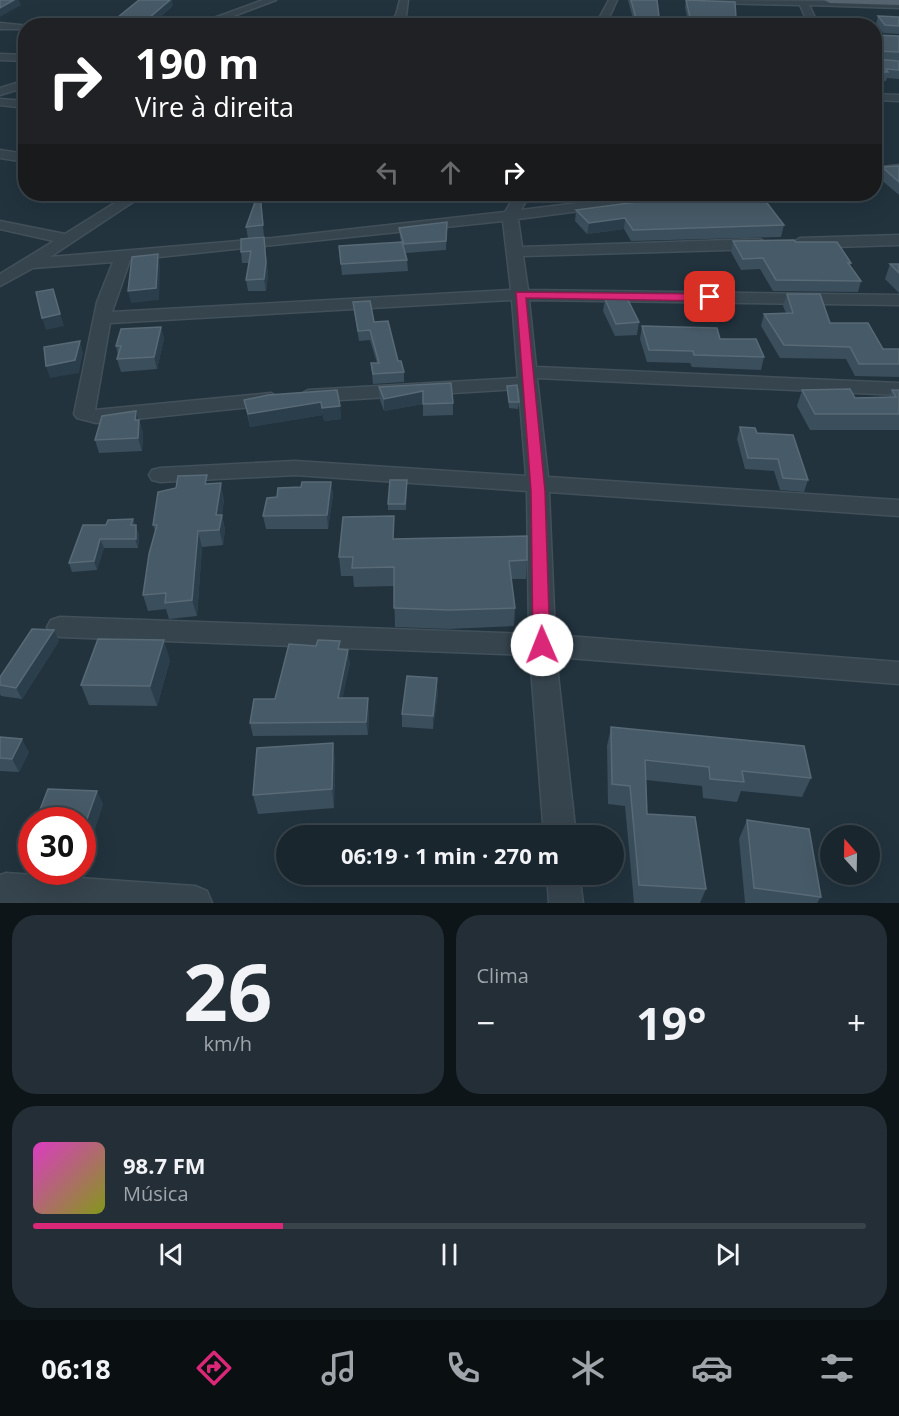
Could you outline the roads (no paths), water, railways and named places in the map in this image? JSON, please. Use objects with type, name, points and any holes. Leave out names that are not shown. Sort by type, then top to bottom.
[{"type":"main road","points":[[830,0],[899,3]]},
{"type":"street","points":[[219,18],[272,0]]},
{"type":"street","points":[[399,18],[404,0]]},
{"type":"street","points":[[604,18],[613,0]]},
{"type":"street","points":[[713,0],[899,3]]},
{"type":"street","points":[[803,2],[810,18]]},
{"type":"street","points":[[0,26],[18,26]]},
{"type":"street","points":[[0,57],[18,58]]},
{"type":"street","points":[[0,92],[18,86]]},
{"type":"street","points":[[882,97],[899,98]]},
{"type":"street","points":[[0,102],[18,104]]},
{"type":"street","points":[[0,154],[18,157]]},
{"type":"street","points":[[882,169],[899,169]]},
{"type":"street","points":[[0,281],[127,201]]},
{"type":"street","points":[[519,201],[510,216],[520,294],[537,483],[542,645],[559,825]]},
{"type":"street","points":[[28,263],[123,257],[510,216],[626,201]]},
{"type":"street","points":[[0,225],[69,239]]},
{"type":"street","points":[[515,252],[899,240]]},
{"type":"street","points":[[123,257],[105,302],[83,409],[84,414],[89,416],[528,377],[899,390]]},
{"type":"street","points":[[103,318],[520,294],[899,300]]},
{"type":"street","points":[[160,475],[295,468],[899,508]]},
{"type":"street","points":[[60,627],[542,645],[899,673]]},
{"type":"street","points":[[564,885],[566,903]]},
{"type":"street","points":[[0,891],[6,889],[195,903]]}]
